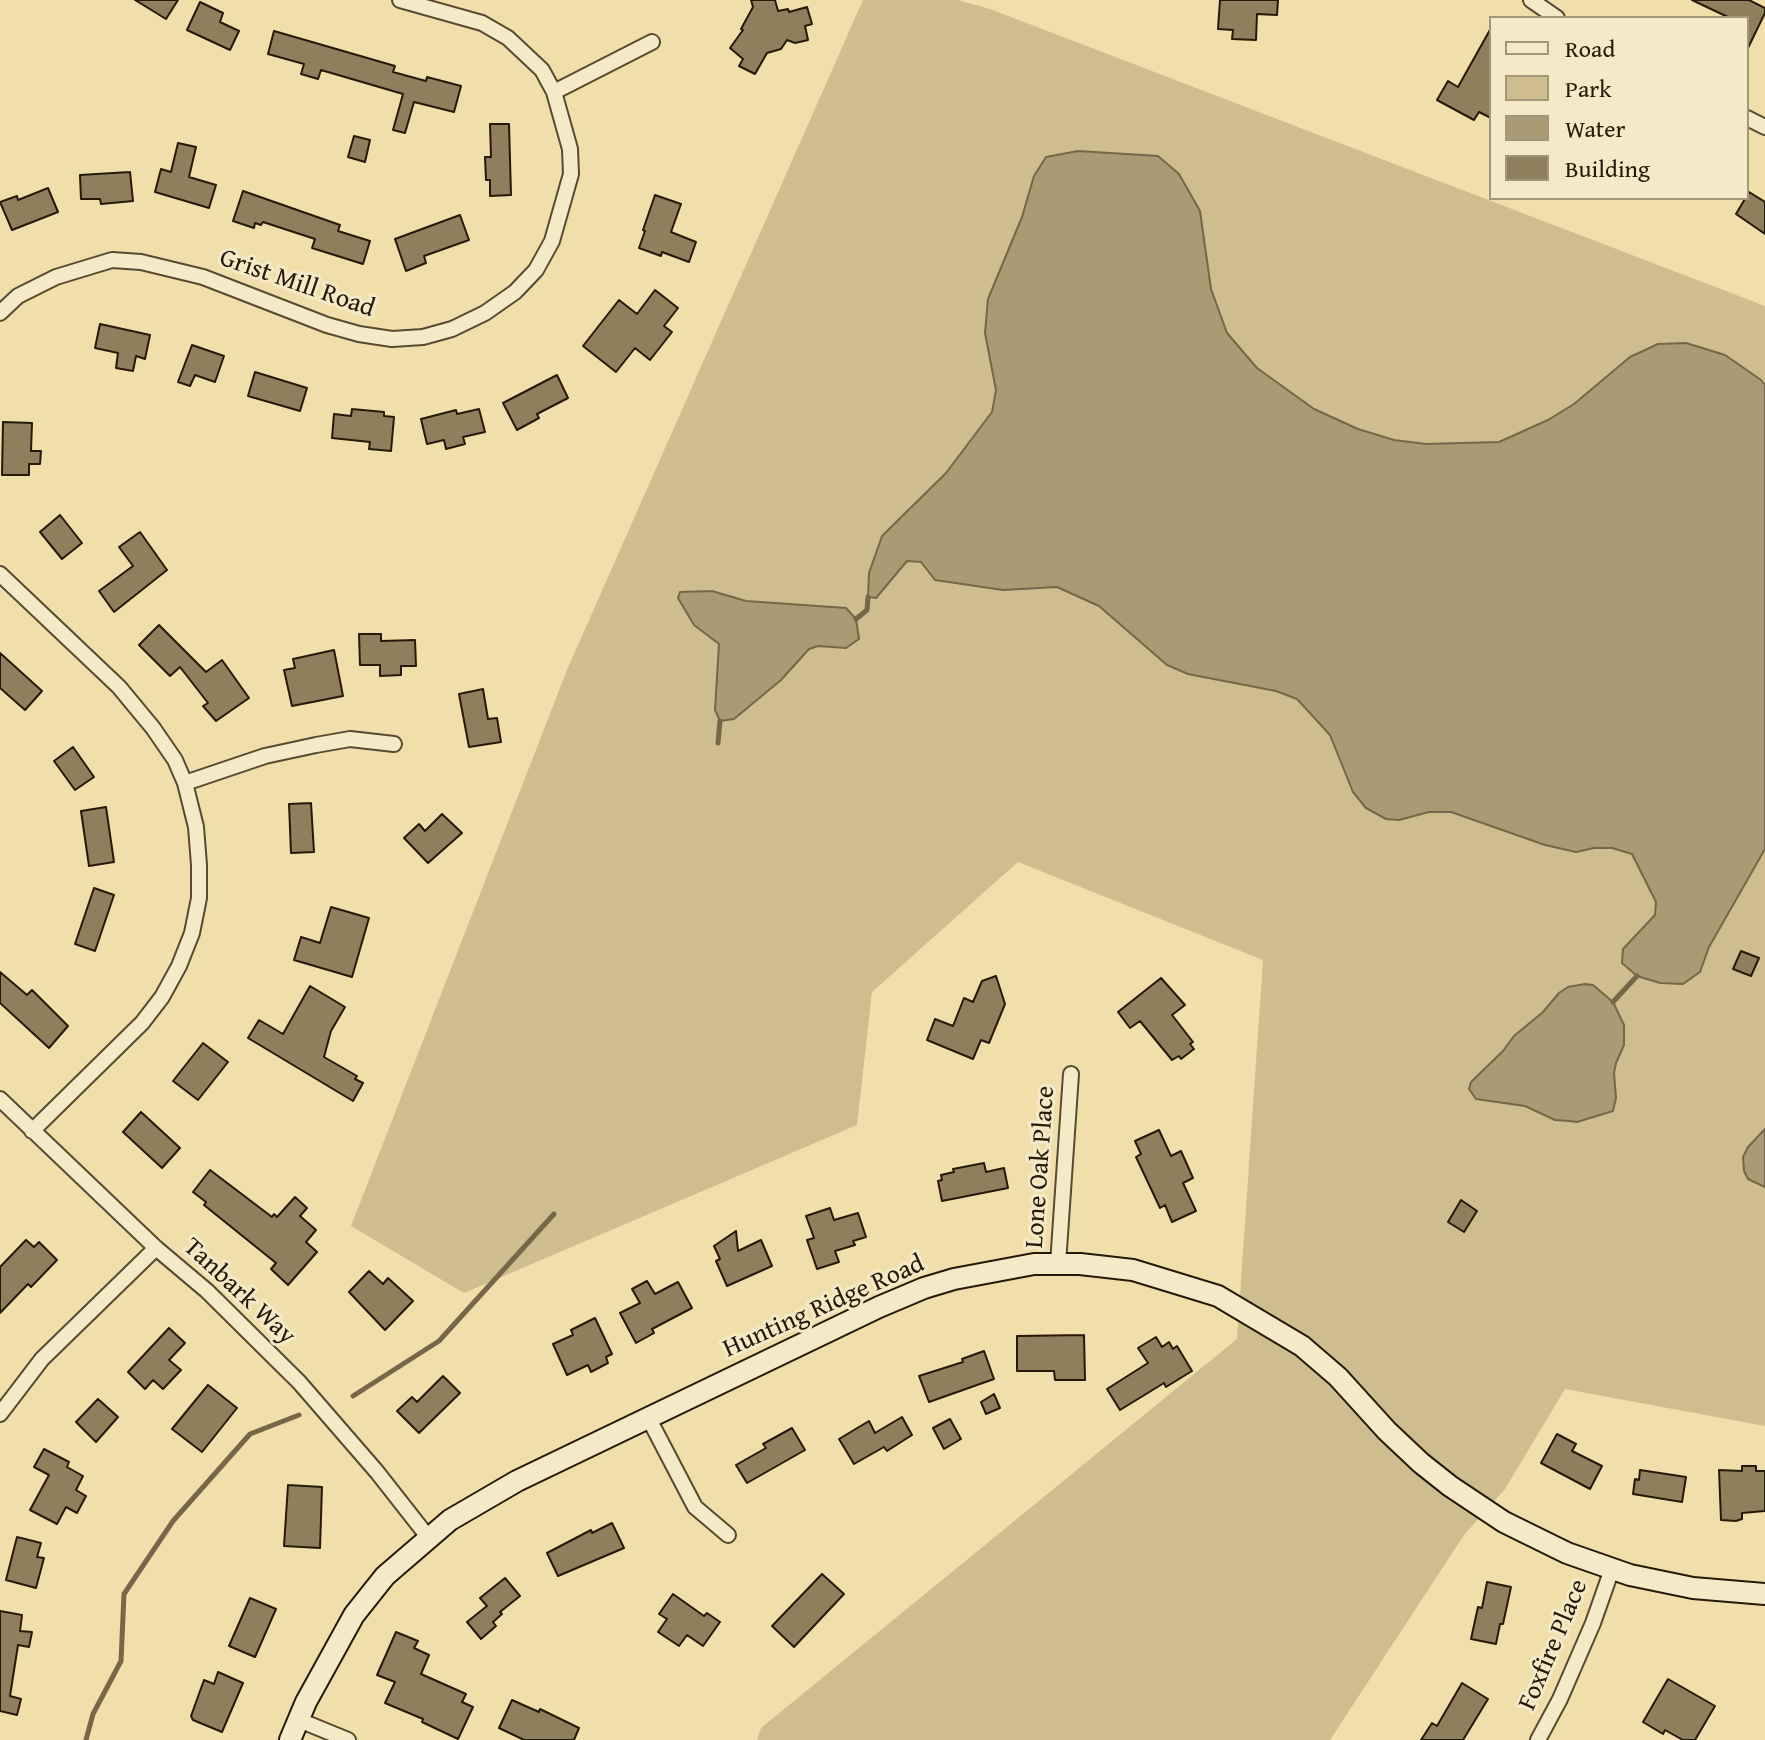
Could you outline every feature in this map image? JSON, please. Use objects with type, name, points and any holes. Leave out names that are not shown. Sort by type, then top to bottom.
[{"type":"street","name":"Grist Mill Road","points":[[0,313],[18,296],[56,277],[112,260],[141,262],[203,277],[327,325],[392,339],[423,337],[452,329],[485,313],[515,292],[536,270],[552,241],[571,174],[570,149],[554,92],[542,70],[508,38],[482,23],[400,0]]},
{"type":"street","points":[[1531,0],[1554,16]]},
{"type":"street","points":[[554,92],[652,42]]},
{"type":"street","points":[[0,574],[135,704],[175,760],[185,783],[196,827],[199,898],[192,933],[179,966],[162,997],[142,1023],[32,1131]]},
{"type":"street","points":[[185,783],[265,756],[338,741],[350,739],[394,744]]},
{"type":"street","name":"Lone Oak Place","points":[[1058,1264],[1071,1074]]},
{"type":"street","name":"Tanbark Way","points":[[0,1099],[156,1248],[207,1291],[299,1382],[428,1537]]},
{"type":"street","points":[[0,1414],[42,1359],[156,1248]]},
{"type":"street","name":"Hunting Ridge Road","points":[[290,1740],[306,1702],[354,1615],[385,1576],[450,1520],[506,1487],[648,1417],[924,1288],[987,1271],[1058,1264],[1133,1270],[1189,1285],[1243,1309],[1302,1346],[1338,1377],[1421,1463],[1476,1505],[1542,1542],[1612,1569],[1693,1588],[1765,1594]]},
{"type":"street","points":[[648,1417],[695,1507],[728,1535]]},
{"type":"street","name":"Foxfire Place","points":[[1538,1740],[1560,1699],[1593,1623],[1612,1569]]},
{"type":"street","points":[[299,1720],[348,1740]]},
{"type":"green space","points":[[863,0],[958,0],[990,9],[1765,306],[1765,1426],[1565,1389],[1505,1489],[1464,1535],[1330,1740],[757,1740],[761,1728],[1237,1339],[1263,960],[1018,862],[872,992],[857,1125],[464,1293],[351,1226],[567,670]]},
{"type":"water","points":[[1078,151],[1158,156],[1179,174],[1200,211],[1211,289],[1227,333],[1257,368],[1314,409],[1358,429],[1394,440],[1426,444],[1499,442],[1548,420],[1574,404],[1630,357],[1658,344],[1686,343],[1725,355],[1765,385],[1765,849],[1709,947],[1700,972],[1683,984],[1660,983],[1637,976],[1622,963],[1623,949],[1655,915],[1656,902],[1632,854],[1612,848],[1576,852],[1545,845],[1451,812],[1386,819],[1366,808],[1353,792],[1330,735],[1297,699],[1276,691],[1188,674],[1167,665],[1099,606],[1057,587],[1003,590],[935,580],[921,562],[907,561],[876,598],[868,597],[869,573],[882,536],[946,473],[992,412],[996,390],[985,333],[988,299],[1022,217],[1034,176],[1046,157]]},
{"type":"water","points":[[712,591],[746,601],[846,608],[856,619],[859,639],[846,648],[818,646],[809,649],[781,680],[734,719],[720,721],[715,710],[719,644],[694,625],[678,598],[680,592]]},
{"type":"water","points":[[1593,985],[1613,1002],[1624,1025],[1624,1045],[1614,1073],[1616,1098],[1613,1111],[1577,1122],[1555,1120],[1525,1106],[1476,1099],[1469,1089],[1471,1082],[1514,1036],[1543,1012],[1559,993],[1568,987]]},
{"type":"water","points":[[1765,1129],[1765,1187],[1748,1179],[1743,1157]]},
{"type":"building","points":[[135,0],[178,0],[166,19]]},
{"type":"building","points":[[751,0],[775,0],[778,11],[788,9],[789,12],[807,7],[812,24],[805,26],[808,40],[795,43],[787,40],[781,49],[767,53],[755,74],[739,66],[743,59],[730,48],[743,30],[753,7]]},
{"type":"building","points":[[1220,0],[1278,0],[1277,15],[1257,14],[1256,40],[1232,39],[1233,30],[1218,29]]},
{"type":"building","points":[[1692,0],[1749,0],[1765,8],[1749,46],[1749,16],[1726,16]]},
{"type":"building","points":[[200,2],[223,13],[220,22],[239,31],[230,50],[187,30]]},
{"type":"building","points":[[274,31],[395,66],[393,72],[461,86],[454,112],[414,102],[405,133],[393,130],[403,94],[321,70],[318,79],[301,74],[304,64],[268,54]]},
{"type":"building","points":[[1489,32],[1489,117],[1479,112],[1474,120],[1437,100],[1448,81],[1458,87]]},
{"type":"building","points":[[490,124],[509,124],[511,195],[490,196],[485,157],[491,157]]},
{"type":"building","points":[[354,136],[370,140],[365,162],[348,157]]},
{"type":"building","points":[[178,143],[196,147],[189,177],[216,185],[209,208],[155,192],[161,169],[171,172]]},
{"type":"building","points":[[130,172],[133,201],[101,204],[100,199],[81,199],[80,175]]},
{"type":"building","points":[[48,188],[58,212],[12,230],[0,202],[17,196],[18,200]]},
{"type":"building","points":[[243,191],[340,225],[338,231],[370,241],[363,264],[312,248],[315,239],[263,222],[261,225],[255,223],[254,228],[233,221]]},
{"type":"building","points":[[1749,192],[1765,202],[1765,234],[1736,214],[1744,200],[1749,200]]},
{"type":"building","points":[[655,195],[681,204],[671,232],[696,242],[689,262],[639,248]]},
{"type":"building","points":[[460,215],[469,240],[424,256],[426,263],[406,271],[395,239]]},
{"type":"building","points":[[655,290],[678,308],[664,326],[672,332],[650,360],[635,348],[616,372],[583,346],[619,300],[637,314]]},
{"type":"building","points":[[100,324],[150,335],[145,359],[136,356],[133,371],[116,368],[118,353],[95,348]]},
{"type":"building","points":[[192,345],[224,356],[215,382],[195,375],[190,386],[178,382]]},
{"type":"building","points":[[255,372],[307,388],[300,411],[248,396]]},
{"type":"building","points":[[557,375],[568,398],[537,414],[539,418],[517,430],[503,403]]},
{"type":"building","points":[[352,409],[384,412],[384,416],[394,417],[391,451],[369,449],[370,442],[332,438],[334,414],[351,416]]},
{"type":"building","points":[[479,409],[485,432],[463,437],[465,444],[446,449],[444,440],[427,444],[421,419],[456,410],[457,414]]},
{"type":"building","points":[[3,422],[32,423],[31,451],[41,451],[40,464],[29,464],[29,475],[2,475]]},
{"type":"building","points":[[60,515],[82,543],[62,559],[40,532]]},
{"type":"building","points":[[140,532],[167,570],[114,612],[99,591],[133,566],[119,547]]},
{"type":"building","points":[[159,625],[206,672],[222,660],[249,698],[216,721],[203,706],[208,703],[180,667],[170,676],[139,645]]},
{"type":"building","points":[[359,634],[381,634],[381,641],[415,640],[416,666],[401,666],[401,675],[380,676],[380,665],[360,665]]},
{"type":"building","points":[[334,650],[343,696],[292,706],[284,670],[295,668],[293,659]]},
{"type":"building","points":[[0,653],[42,691],[25,710],[0,688]]},
{"type":"building","points":[[483,689],[488,719],[497,718],[501,742],[469,747],[459,694]]},
{"type":"building","points":[[73,747],[94,777],[75,790],[54,761]]},
{"type":"building","points":[[311,803],[314,852],[291,853],[289,804]]},
{"type":"building","points":[[106,807],[114,862],[89,866],[81,811]]},
{"type":"building","points":[[442,814],[462,833],[428,863],[404,838],[419,824],[425,831]]},
{"type":"building","points":[[94,888],[114,895],[95,951],[75,944]]},
{"type":"building","points":[[331,907],[369,918],[352,977],[294,960],[301,937],[320,943]]},
{"type":"building","points":[[1741,951],[1759,958],[1751,976],[1733,969]]},
{"type":"building","points":[[0,972],[27,995],[32,990],[68,1026],[49,1048],[0,1003]]},
{"type":"building","points":[[996,976],[1005,1004],[989,1043],[981,1040],[973,1059],[927,1040],[935,1019],[953,1026],[964,998],[973,1002],[982,981]]},
{"type":"building","points":[[1161,978],[1185,1005],[1172,1015],[1193,1042],[1190,1044],[1194,1049],[1181,1059],[1179,1056],[1172,1060],[1140,1021],[1130,1028],[1118,1012]]},
{"type":"building","points":[[310,986],[345,1007],[331,1031],[324,1057],[357,1076],[355,1079],[363,1083],[353,1101],[248,1038],[259,1020],[283,1034]]},
{"type":"building","points":[[203,1043],[228,1062],[198,1100],[173,1081]]},
{"type":"building","points":[[141,1112],[180,1148],[162,1168],[123,1132]]},
{"type":"building","points":[[1159,1130],[1171,1156],[1181,1151],[1193,1178],[1183,1183],[1196,1211],[1172,1222],[1165,1205],[1160,1208],[1136,1157],[1141,1154],[1135,1141]]},
{"type":"building","points":[[984,1163],[986,1172],[1004,1168],[1008,1188],[942,1201],[938,1181],[942,1180],[941,1175],[954,1172],[953,1169]]},
{"type":"building","points":[[210,1170],[272,1217],[274,1214],[277,1217],[295,1197],[307,1208],[300,1216],[316,1230],[306,1242],[317,1252],[288,1285],[271,1269],[276,1263],[204,1205],[206,1202],[193,1192]]},
{"type":"building","points":[[1461,1200],[1477,1211],[1464,1232],[1448,1222]]},
{"type":"building","points":[[830,1208],[834,1220],[858,1213],[866,1237],[853,1241],[855,1245],[835,1251],[839,1262],[817,1269],[807,1240],[814,1238],[806,1216]]},
{"type":"building","points":[[736,1231],[738,1251],[761,1240],[772,1266],[727,1286],[716,1261],[720,1259],[714,1246]]},
{"type":"building","points":[[26,1240],[34,1247],[39,1242],[57,1260],[0,1313],[0,1267]]},
{"type":"building","points":[[369,1271],[383,1284],[388,1278],[413,1301],[385,1330],[349,1292]]},
{"type":"building","points":[[647,1281],[655,1294],[678,1282],[692,1308],[652,1329],[654,1333],[636,1343],[620,1313],[640,1303],[632,1289]]},
{"type":"building","points":[[595,1318],[612,1354],[606,1357],[608,1363],[591,1372],[588,1365],[567,1375],[553,1344],[573,1335],[571,1330]]},
{"type":"building","points":[[169,1328],[185,1343],[169,1360],[181,1370],[163,1389],[153,1380],[145,1389],[128,1372]]},
{"type":"building","points":[[1084,1335],[1085,1380],[1055,1380],[1054,1371],[1017,1371],[1017,1336]]},
{"type":"building","points":[[1156,1337],[1162,1347],[1169,1342],[1173,1349],[1177,1346],[1192,1371],[1166,1387],[1164,1383],[1120,1410],[1107,1389],[1148,1363],[1138,1348]]},
{"type":"building","points":[[984,1351],[994,1379],[929,1402],[919,1376],[963,1362],[962,1359]]},
{"type":"building","points":[[443,1376],[460,1393],[419,1433],[397,1411],[412,1397],[417,1402]]},
{"type":"building","points":[[208,1385],[237,1408],[202,1452],[172,1429]]},
{"type":"building","points":[[994,1394],[1000,1408],[986,1414],[981,1402]]},
{"type":"building","points":[[98,1399],[118,1417],[96,1442],[76,1422]]},
{"type":"building","points":[[902,1417],[912,1435],[887,1451],[884,1447],[854,1464],[839,1439],[869,1421],[875,1433]]},
{"type":"building","points":[[950,1419],[961,1439],[944,1449],[933,1428]]},
{"type":"building","points":[[792,1428],[805,1450],[747,1483],[736,1465],[766,1448],[763,1444]]},
{"type":"building","points":[[1557,1434],[1576,1444],[1572,1451],[1602,1466],[1590,1489],[1541,1463]]},
{"type":"building","points":[[44,1449],[69,1462],[67,1467],[83,1476],[76,1490],[86,1496],[77,1513],[66,1507],[57,1524],[30,1510],[49,1475],[34,1467]]},
{"type":"building","points":[[1742,1466],[1756,1466],[1756,1471],[1765,1471],[1765,1511],[1742,1513],[1742,1519],[1736,1521],[1721,1520],[1719,1470],[1742,1471]]},
{"type":"building","points":[[1640,1470],[1686,1477],[1682,1502],[1633,1494]]},
{"type":"building","points":[[288,1485],[322,1487],[320,1548],[284,1546]]},
{"type":"building","points":[[612,1523],[624,1548],[558,1576],[547,1553],[591,1530],[592,1533]]},
{"type":"building","points":[[17,1537],[41,1543],[37,1557],[44,1558],[36,1588],[6,1580]]},
{"type":"building","points":[[822,1574],[844,1594],[794,1647],[772,1626]]},
{"type":"building","points":[[505,1578],[520,1596],[500,1612],[502,1614],[493,1622],[496,1626],[481,1639],[467,1622],[487,1606],[480,1598]]},
{"type":"building","points":[[1487,1582],[1511,1587],[1496,1644],[1471,1639]]},
{"type":"building","points":[[673,1594],[704,1616],[707,1613],[720,1622],[703,1646],[687,1635],[679,1646],[658,1632],[667,1619],[659,1614]]},
{"type":"building","points":[[250,1598],[276,1609],[255,1657],[229,1646]]},
{"type":"building","points":[[0,1611],[22,1615],[20,1631],[32,1632],[29,1647],[18,1645],[10,1696],[21,1699],[17,1715],[0,1711]]},
{"type":"building","points":[[396,1632],[418,1641],[414,1648],[429,1655],[421,1674],[466,1694],[462,1702],[473,1707],[458,1739],[422,1722],[423,1719],[385,1703],[395,1682],[377,1675]]},
{"type":"building","points":[[218,1672],[243,1683],[222,1732],[193,1720],[191,1716],[204,1680],[214,1684]]},
{"type":"building","points":[[1668,1679],[1715,1706],[1695,1740],[1683,1740],[1665,1730],[1663,1734],[1643,1722]]},
{"type":"building","points":[[1462,1683],[1488,1699],[1463,1740],[1421,1740],[1432,1723],[1437,1726]]},
{"type":"building","points":[[512,1700],[539,1712],[540,1709],[579,1728],[574,1740],[524,1740],[499,1728]]},
{"type":"waterway","points":[[856,619],[867,610],[868,597]]},
{"type":"waterway","points":[[718,743],[720,721]]},
{"type":"waterway","points":[[1613,1002],[1637,976]]},
{"type":"waterway","points":[[353,1396],[439,1341],[554,1214]]},
{"type":"waterway","points":[[86,1740],[93,1714],[121,1661],[124,1594],[173,1521],[250,1434],[299,1415]]}]
